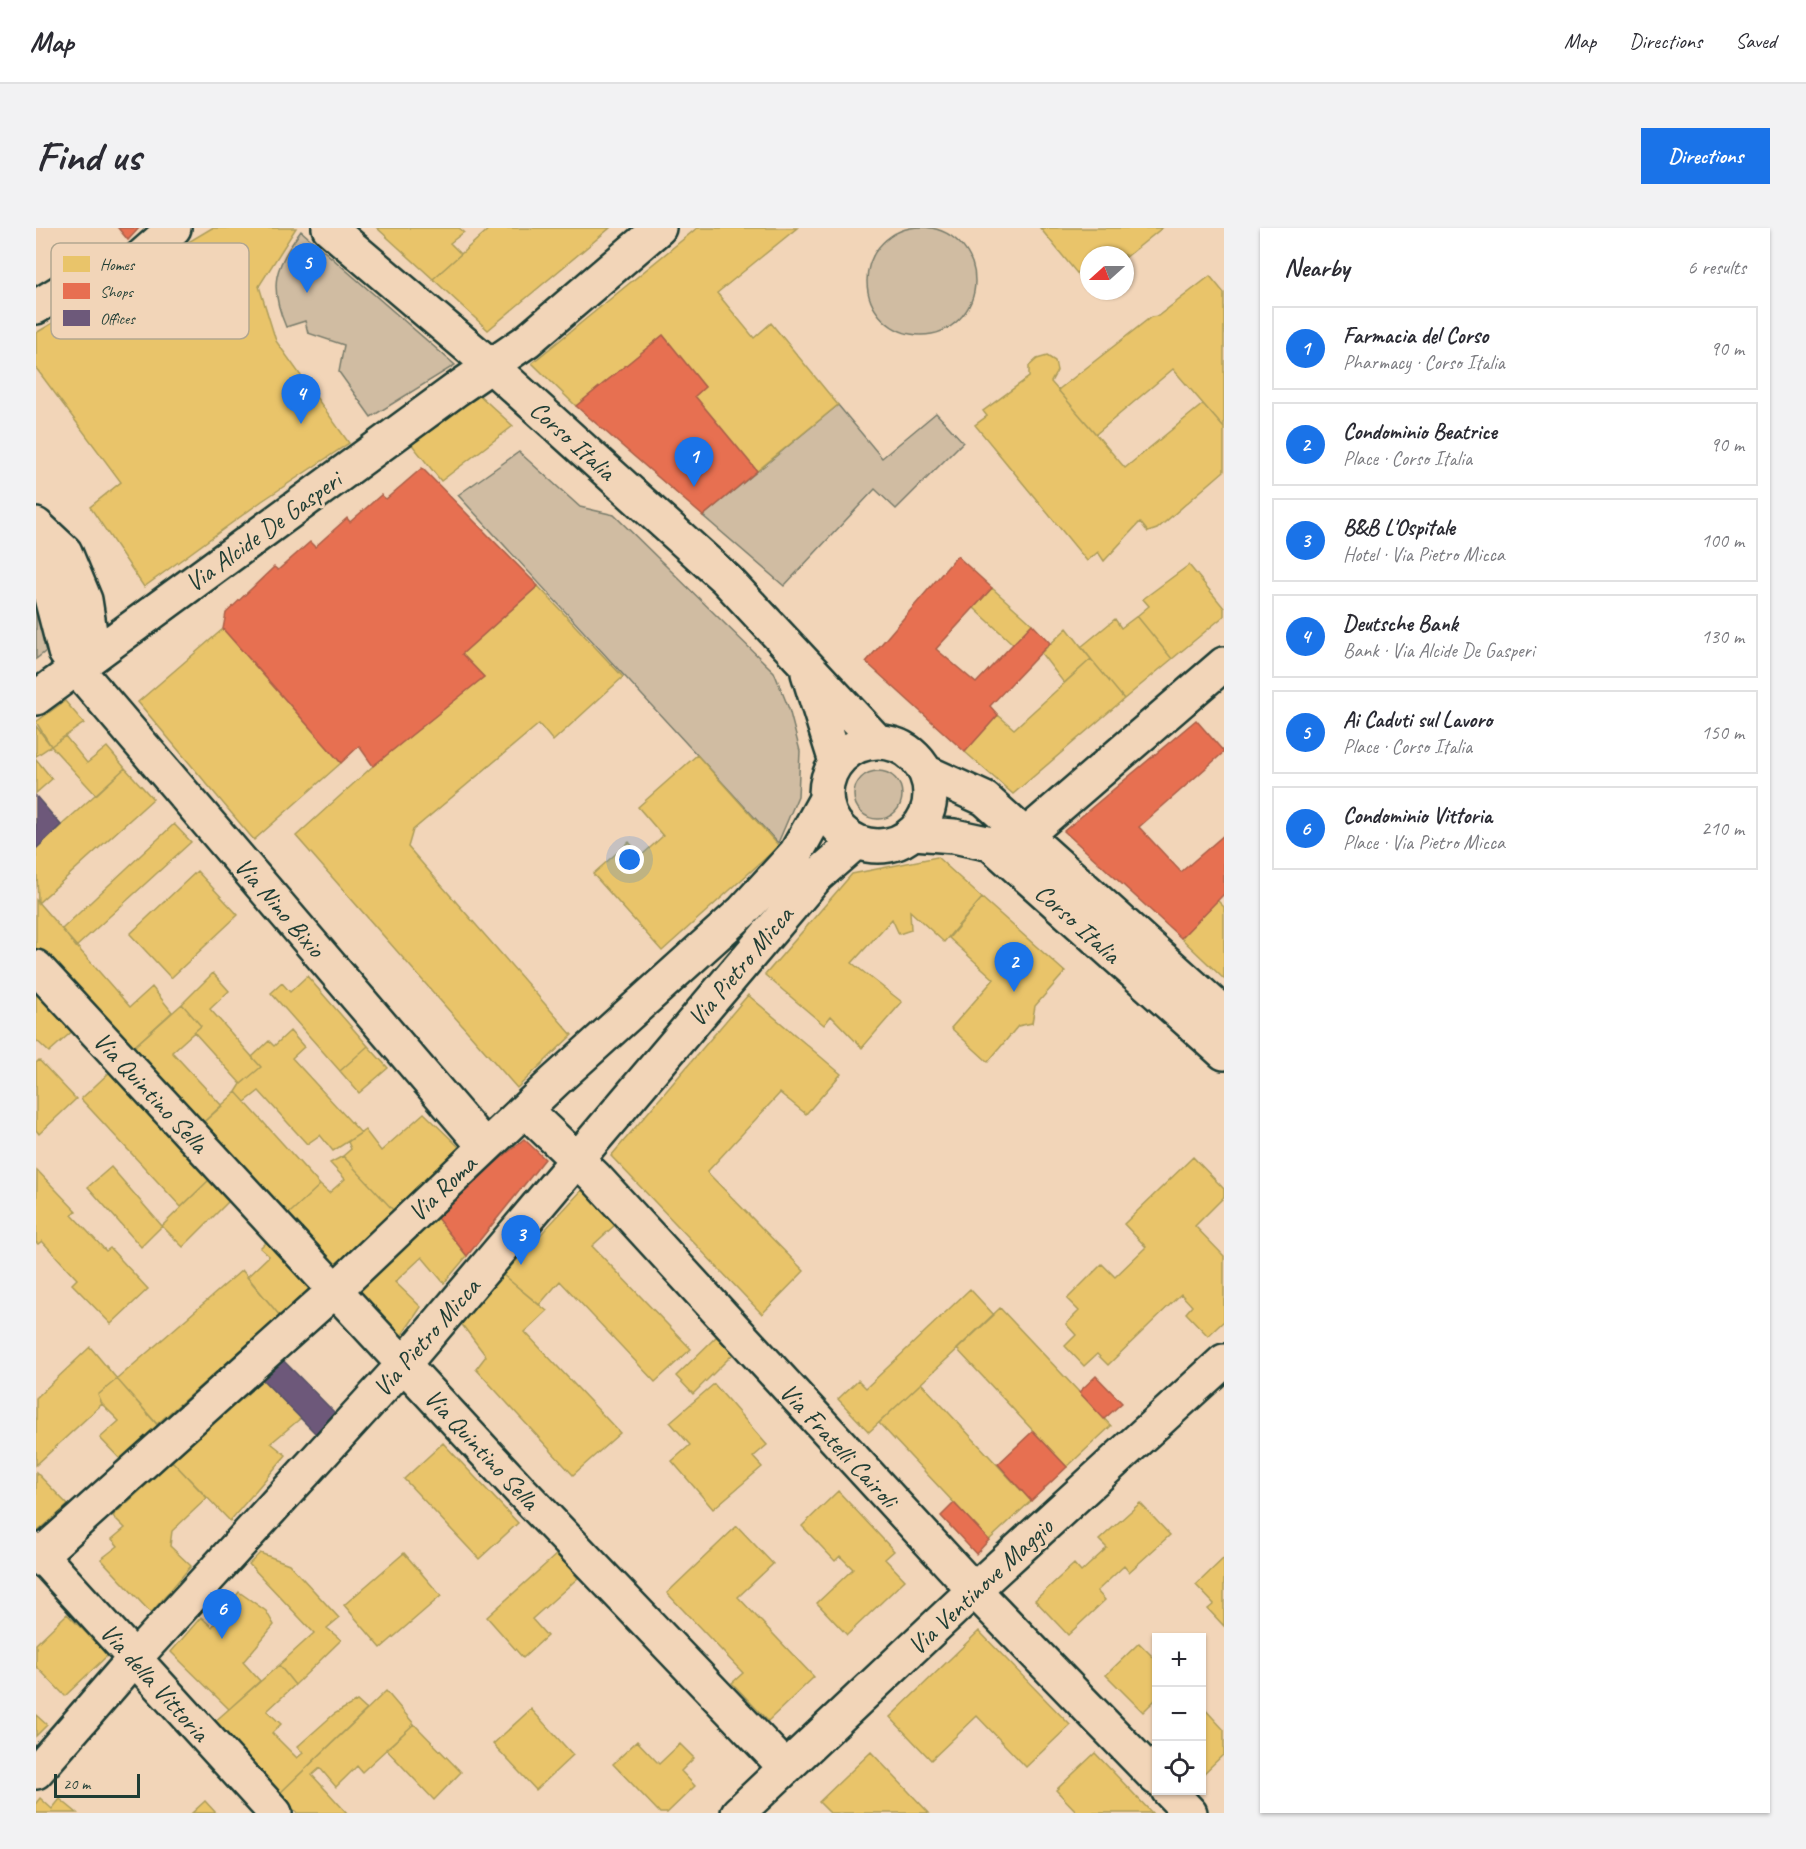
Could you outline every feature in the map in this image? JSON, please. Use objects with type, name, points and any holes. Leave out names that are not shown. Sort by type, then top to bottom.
[{"type":"street","name":"Via Alcide De Gasperi","points":[[36,698],[527,342],[659,228]]},
{"type":"street","name":"Corso Italia","points":[[335,231],[491,366],[726,579],[878,742]]},
{"type":"street","points":[[157,243],[169,233]]},
{"type":"street","points":[[36,307],[51,298]]},
{"type":"street","points":[[36,525],[65,552],[85,600],[91,638],[76,668]]},
{"type":"street","name":"Via Nino Bixio","points":[[36,539],[65,652],[76,668],[485,1147]]},
{"type":"street","points":[[1027,834],[1224,664]]},
{"type":"street","name":"Corso Italia","points":[[806,665],[836,762]]},
{"type":"street","points":[[878,742],[907,750],[926,772],[930,788],[930,805],[924,820],[914,833],[886,846],[871,846],[856,842],[835,825],[826,799],[830,773],[836,762],[848,751],[862,744],[878,742]]},
{"type":"street","name":"Corso Italia","points":[[926,772],[985,799],[1027,834],[1224,1014]]},
{"type":"street","name":"Via Roma","points":[[37,1555],[334,1291],[485,1147],[743,911],[796,853],[826,799]]},
{"type":"street","name":"Corso Italia","points":[[914,833],[954,836],[992,844],[1224,1053]]},
{"type":"street","name":"Via Pietro Micca","points":[[36,1772],[134,1659],[403,1365],[817,876],[856,842]]},
{"type":"street","name":"Via Quintino Sella","points":[[36,967],[519,1489],[785,1767]]},
{"type":"street","name":"Via Fratelli Cairoli","points":[[525,1110],[595,1177],[974,1590],[1152,1774]]},
{"type":"street","name":"Via Ventinove Maggio","points":[[738,1813],[974,1590],[1224,1361]]},
{"type":"street","name":"Via della Vittoria","points":[[37,1555],[275,1813]]},
{"type":"street","points":[[1172,1795],[1190,1813]]},
{"type":"shaded area","points":[[921,227],[942,231],[959,243],[971,260],[975,281],[971,302],[959,319],[942,331],[921,335],[900,331],[883,319],[871,302],[867,281],[871,260],[883,243],[900,231]]},
{"type":"shaded area","points":[[301,231],[455,365],[371,417],[339,372],[344,345],[308,333],[305,321],[286,327],[280,312],[276,287],[277,276],[285,255]]},
{"type":"shaded area","points":[[838,405],[882,458],[936,413],[963,442],[896,509],[875,489],[784,586],[703,516]]},
{"type":"shaded area","points":[[519,452],[580,507],[614,515],[774,672],[789,709],[800,751],[798,796],[778,843],[458,495]]},
{"type":"shaded area","points":[[36,584],[50,648],[36,659]]},
{"type":"shaded area","points":[[878,771],[895,778],[902,795],[895,812],[878,819],[861,812],[854,795],[861,778]]},
{"type":"building: Homes","points":[[212,228],[296,228],[259,286],[276,341],[349,443],[262,501],[144,587],[90,507],[121,482],[36,368],[36,333],[51,324],[51,339],[249,339],[249,243],[187,243]]},
{"type":"building: Homes","points":[[377,228],[459,228],[464,232],[450,243],[461,254],[433,279]]},
{"type":"building: Homes","points":[[490,228],[610,228],[488,330],[433,279]]},
{"type":"building: Homes","points":[[697,228],[797,228],[717,293],[754,338],[771,323],[838,405],[757,471],[695,396],[705,387],[663,335],[576,406],[532,363]]},
{"type":"building: Homes","points":[[1040,228],[1162,228],[1134,251],[1134,246],[1080,246],[1080,277]]},
{"type":"building: Homes","points":[[1210,276],[1224,293],[1224,428],[1173,369],[1096,434],[1058,390],[1151,317],[1158,316]]},
{"type":"building: Homes","points":[[1047,356],[1055,361],[1057,371],[1051,382],[1125,468],[1203,404],[1224,428],[1224,471],[1157,529],[1148,532],[1140,522],[1104,561],[1098,552],[1087,561],[975,425],[987,416],[983,411],[1029,377],[1029,366],[1037,359]]},
{"type":"building: Homes","points":[[476,392],[513,426],[441,481],[409,441]]},
{"type":"building: Homes","points":[[1189,565],[1224,608],[1224,616],[1172,659],[1137,616],[1149,606],[1143,599]]},
{"type":"building: Homes","points":[[538,586],[623,677],[553,741],[539,724],[413,830],[408,847],[572,1035],[517,1088],[296,836],[373,766],[484,677],[462,654]]},
{"type":"building: Homes","points":[[992,588],[1032,624],[1013,644],[974,608]]},
{"type":"building: Homes","points":[[1137,616],[1172,659],[1124,699],[1081,647],[1115,619],[1121,628]]},
{"type":"building: Homes","points":[[1067,628],[1091,659],[1064,683],[1041,653]]},
{"type":"building: Homes","points":[[223,629],[341,763],[254,840],[138,702]]},
{"type":"building: Homes","points":[[1091,659],[1124,699],[1013,794],[965,752],[998,715],[1014,729]]},
{"type":"building: Homes","points":[[65,701],[84,723],[51,746],[36,722]]},
{"type":"building: Homes","points":[[36,726],[51,746],[36,756]]},
{"type":"building: Homes","points":[[65,736],[87,763],[107,747],[125,768],[96,795],[51,746]]},
{"type":"building: Homes","points":[[697,755],[779,846],[662,951],[593,874],[629,842],[641,856],[663,836],[638,807]]},
{"type":"building: Homes","points":[[36,759],[52,779],[36,793]]},
{"type":"building: Homes","points":[[125,768],[153,799],[38,903],[36,848]]},
{"type":"building: Homes","points":[[174,824],[191,842],[76,947],[62,929]]},
{"type":"building: Homes","points":[[937,857],[982,898],[944,942],[910,911],[911,930],[899,934],[892,919],[852,963],[902,1002],[862,1048],[831,1016],[824,1025],[765,975],[852,874]]},
{"type":"building: Homes","points":[[197,871],[238,915],[171,978],[130,934]]},
{"type":"building: Homes","points":[[982,898],[1065,972],[1035,1006],[1032,1023],[1018,1026],[988,1062],[951,1028],[994,979],[949,938]]},
{"type":"building: Homes","points":[[36,900],[130,1007],[152,987],[172,1012],[127,1053],[36,954]]},
{"type":"building: Homes","points":[[1217,900],[1224,907],[1224,979],[1181,938]]},
{"type":"building: Homes","points":[[213,973],[229,991],[210,1009],[261,1067],[241,1084],[194,1032],[201,1026],[182,1004]]},
{"type":"building: Homes","points":[[307,976],[368,1046],[340,1071],[271,993],[282,983],[290,992]]},
{"type":"building: Homes","points":[[36,984],[76,1028],[49,1052],[36,1040]]},
{"type":"building: Homes","points":[[748,995],[841,1074],[806,1114],[780,1093],[707,1172],[804,1271],[762,1314],[611,1156]]},
{"type":"building: Homes","points":[[182,1004],[201,1026],[172,1052],[222,1106],[196,1129],[127,1053]]},
{"type":"building: Homes","points":[[290,1031],[304,1047],[292,1058],[361,1133],[333,1151],[320,1135],[307,1144],[259,1091],[245,1102],[236,1092],[241,1084],[261,1067],[252,1057],[269,1041],[274,1046]]},
{"type":"building: Homes","points":[[368,1046],[388,1068],[359,1093],[340,1071]]},
{"type":"building: Homes","points":[[39,1060],[76,1099],[39,1134],[36,1130],[36,1063]]},
{"type":"building: Homes","points":[[112,1070],[211,1178],[181,1207],[81,1099]]},
{"type":"building: Homes","points":[[236,1092],[320,1185],[280,1222],[196,1129]]},
{"type":"building: Homes","points":[[424,1113],[459,1147],[393,1210],[343,1156],[351,1149],[348,1142],[365,1130],[381,1151]]},
{"type":"building: Homes","points":[[343,1156],[393,1210],[327,1273],[280,1222],[320,1185],[329,1193],[345,1179],[330,1163]]},
{"type":"building: Homes","points":[[1193,1157],[1224,1189],[1224,1197],[1195,1226],[1224,1256],[1224,1321],[1208,1336],[1186,1313],[1192,1306],[1181,1294],[1108,1365],[1097,1354],[1084,1366],[1065,1346],[1076,1335],[1066,1324],[1079,1311],[1067,1299],[1102,1264],[1115,1277],[1146,1247],[1124,1224]]},
{"type":"building: Homes","points":[[111,1167],[162,1226],[141,1247],[88,1187]]},
{"type":"building: Homes","points":[[37,1170],[76,1211],[72,1215],[106,1251],[110,1248],[148,1289],[111,1324],[72,1284],[77,1279],[42,1241],[38,1244],[36,1242]]},
{"type":"building: Homes","points":[[211,1178],[231,1199],[183,1247],[162,1226]]},
{"type":"building: Homes","points":[[582,1190],[615,1225],[592,1246],[691,1349],[655,1382],[560,1281],[539,1305],[503,1275]]},
{"type":"building: Homes","points":[[434,1214],[467,1256],[444,1283],[422,1257],[395,1282],[421,1307],[396,1344],[348,1290]]},
{"type":"building: Homes","points":[[271,1237],[314,1285],[280,1316],[247,1277],[269,1256],[260,1248]]},
{"type":"building: Homes","points":[[242,1270],[280,1316],[157,1424],[117,1379]]},
{"type":"building: Homes","points":[[503,1275],[547,1311],[525,1332],[620,1433],[573,1475],[476,1369],[486,1356],[460,1322]]},
{"type":"building: Homes","points":[[970,1289],[994,1315],[869,1432],[838,1399],[858,1380],[866,1388]]},
{"type":"building: Homes","points":[[1000,1308],[1111,1426],[1067,1467],[957,1349]]},
{"type":"building: Homes","points":[[717,1336],[734,1353],[693,1394],[676,1376]]},
{"type":"building: Homes","points":[[90,1347],[117,1379],[98,1395],[102,1404],[36,1465],[36,1398]]},
{"type":"building: Homes","points":[[117,1379],[160,1428],[122,1461],[100,1438],[119,1421],[102,1404],[98,1395]]},
{"type":"building: Homes","points":[[262,1379],[301,1418],[271,1443],[286,1455],[230,1521],[172,1461]]},
{"type":"building: Homes","points":[[921,1383],[1031,1501],[989,1540],[879,1423]]},
{"type":"building: Homes","points":[[714,1384],[767,1445],[753,1457],[762,1467],[713,1509],[672,1461],[690,1445],[670,1422]]},
{"type":"building: Homes","points":[[443,1443],[518,1523],[479,1559],[404,1479]]},
{"type":"building: Homes","points":[[172,1461],[207,1498],[172,1531],[170,1546],[191,1566],[151,1613],[101,1559],[118,1546],[112,1539],[125,1528],[113,1516]]},
{"type":"building: Homes","points":[[36,1472],[68,1505],[37,1532],[36,1531]]},
{"type":"building: Homes","points":[[838,1491],[894,1551],[885,1559],[905,1580],[847,1635],[817,1603],[853,1569],[840,1556],[835,1561],[802,1526]]},
{"type":"building: Homes","points":[[1140,1503],[1170,1535],[1129,1572],[1124,1566],[1097,1591],[1105,1600],[1068,1635],[1035,1600],[1074,1564],[1081,1572],[1107,1548],[1099,1540]]},
{"type":"building: Homes","points":[[737,1526],[773,1564],[738,1597],[814,1677],[768,1721],[732,1683],[743,1673],[667,1593]]},
{"type":"building: Homes","points":[[260,1553],[289,1564],[339,1618],[327,1628],[341,1640],[295,1685],[279,1665],[314,1633],[249,1564]]},
{"type":"building: Homes","points":[[404,1553],[441,1596],[381,1648],[344,1605]]},
{"type":"building: Homes","points":[[557,1554],[578,1578],[532,1619],[547,1636],[523,1658],[487,1617]]},
{"type":"building: Homes","points":[[1224,1558],[1224,1626],[1208,1609],[1214,1604],[1196,1585]]},
{"type":"building: Homes","points":[[239,1592],[266,1611],[274,1625],[243,1662],[260,1681],[229,1709],[171,1652],[201,1617],[212,1627]]},
{"type":"building: Homes","points":[[67,1614],[108,1655],[65,1696],[36,1666],[36,1644]]},
{"type":"building: Homes","points":[[979,1631],[1070,1725],[1026,1767],[977,1716],[931,1760],[890,1717]]},
{"type":"building: Homes","points":[[1139,1643],[1152,1656],[1152,1703],[1143,1712],[1106,1675]]},
{"type":"building: Homes","points":[[279,1665],[295,1685],[267,1711],[281,1724],[272,1733],[297,1758],[303,1753],[297,1747],[334,1714],[357,1701],[367,1710],[279,1794],[212,1724]]},
{"type":"building: Homes","points":[[386,1691],[414,1724],[362,1772],[357,1766],[336,1787],[320,1768],[312,1775],[347,1813],[297,1813],[279,1794]]},
{"type":"building: Homes","points":[[531,1709],[573,1755],[536,1790],[493,1744]]},
{"type":"building: Homes","points":[[1206,1710],[1224,1730],[1224,1754],[1206,1771]]},
{"type":"building: Homes","points":[[36,1715],[47,1725],[36,1736]]},
{"type":"building: Homes","points":[[414,1724],[461,1772],[434,1800],[386,1749]]},
{"type":"building: Homes","points":[[637,1741],[659,1764],[680,1744],[694,1758],[681,1771],[695,1786],[667,1813],[660,1813],[613,1764]]},
{"type":"building: Homes","points":[[871,1752],[929,1813],[830,1813],[819,1802]]},
{"type":"building: Homes","points":[[1095,1753],[1152,1813],[1078,1813],[1056,1790]]},
{"type":"building: Homes","points":[[40,1798],[52,1809],[60,1799],[77,1813],[36,1813],[36,1803]]},
{"type":"building: Homes","points":[[205,1801],[216,1813],[192,1813]]},
{"type":"building: Shops","points":[[118,228],[139,228],[128,240]]},
{"type":"building: Shops","points":[[663,335],[705,387],[695,396],[757,471],[703,516],[576,406]]},
{"type":"building: Shops","points":[[422,468],[538,586],[462,654],[484,677],[373,766],[359,746],[341,763],[223,629],[226,613],[274,567],[278,570],[310,542],[315,547],[347,518],[350,522],[381,495],[386,499]]},
{"type":"building: Shops","points":[[957,556],[992,588],[936,649],[976,683],[1032,624],[1050,643],[990,706],[998,715],[965,752],[866,662]]},
{"type":"building: Shops","points":[[1196,720],[1224,752],[1139,827],[1181,872],[1224,835],[1224,894],[1181,938],[1064,831]]},
{"type":"building: Shops","points":[[524,1139],[545,1159],[467,1256],[434,1214]]},
{"type":"building: Shops","points":[[1096,1376],[1122,1403],[1104,1419],[1079,1392]]},
{"type":"building: Shops","points":[[1033,1431],[1067,1467],[1031,1501],[998,1464]]},
{"type":"building: Shops","points":[[954,1503],[989,1540],[976,1554],[941,1516]]},
{"type":"building: Offices","points":[[36,796],[61,825],[37,848],[36,847]]},
{"type":"building: Offices","points":[[277,1354],[337,1415],[317,1435],[257,1374]]},
{"type":"place","name":"Ai Caduti sul Lavoro","points":[[307,293]]},
{"type":"place","name":"Deutsche Bank","points":[[301,424]]},
{"type":"place","name":"Farmacia del Corso","points":[[694,487]]},
{"type":"place","name":"Condominio Beatrice","points":[[1014,992]]},
{"type":"place","name":"B&B L'Ospitale","points":[[521,1265]]},
{"type":"place","name":"Condominio Vittoria","points":[[222,1639]]}]
